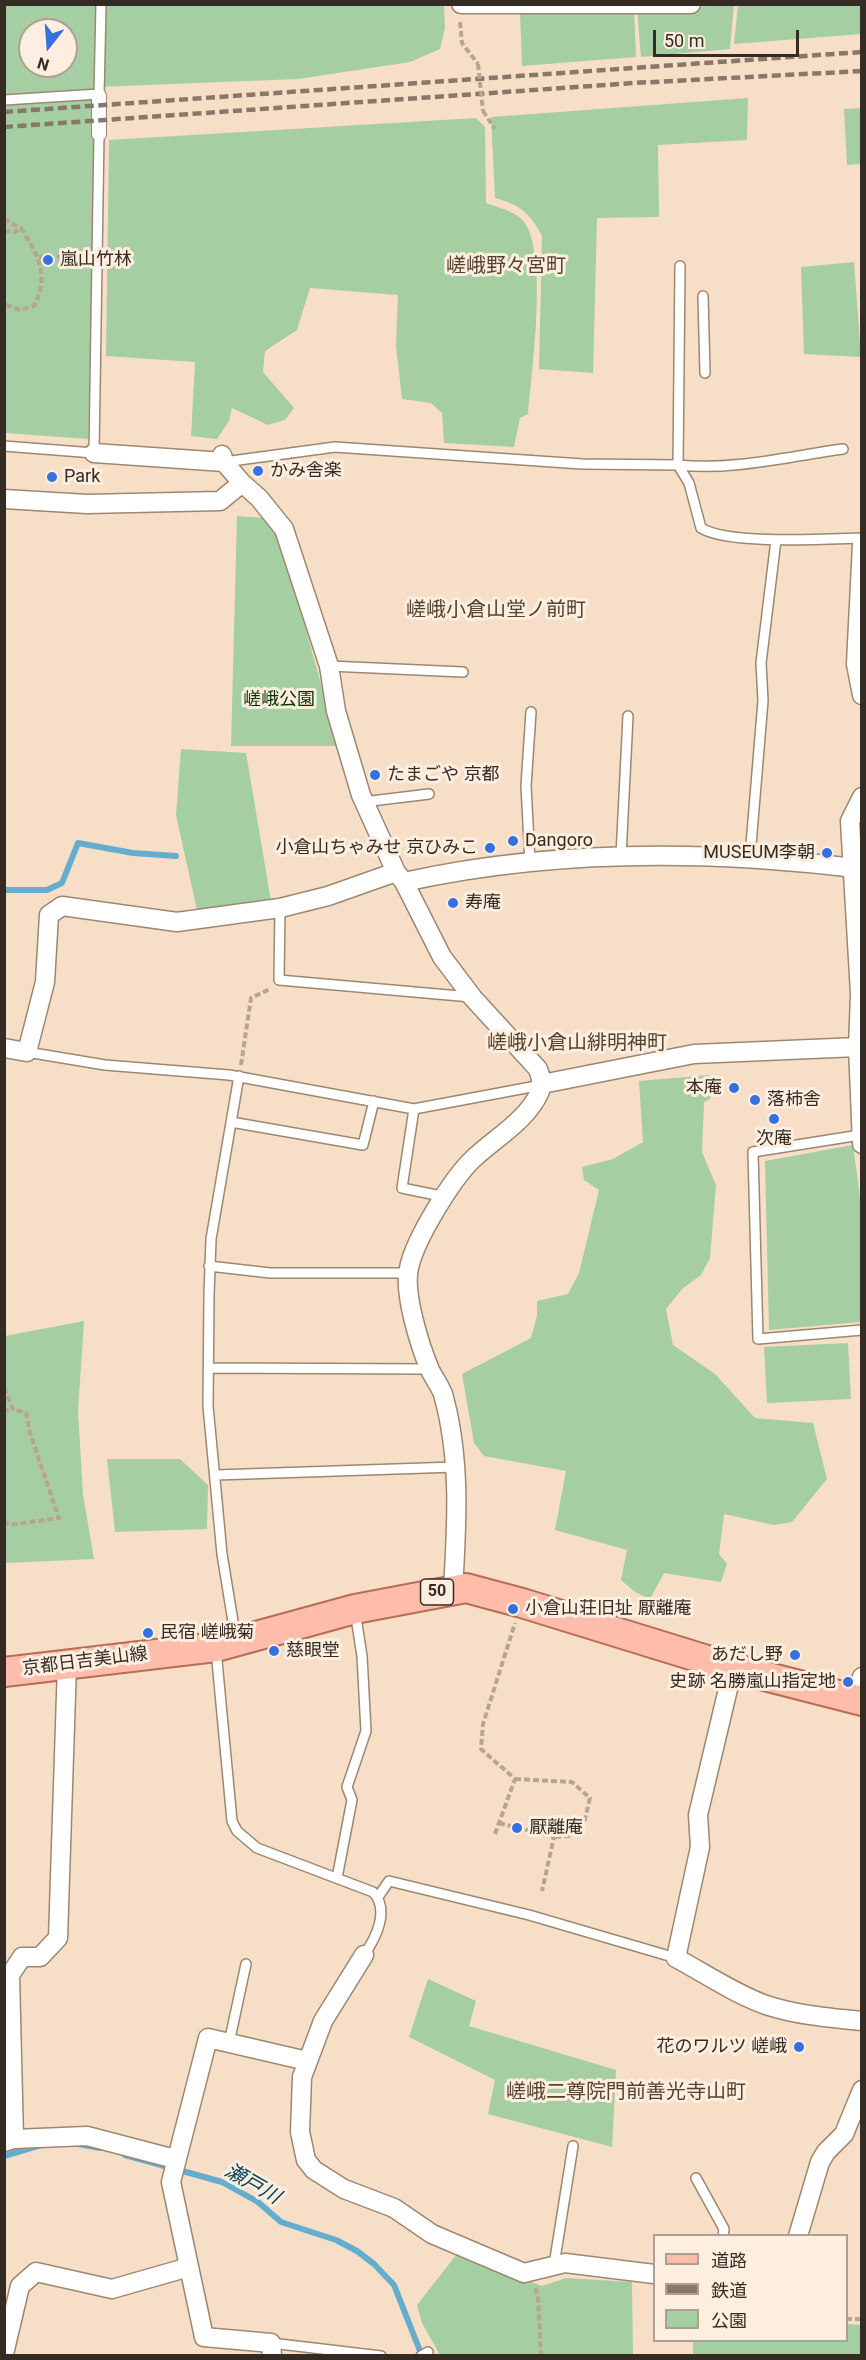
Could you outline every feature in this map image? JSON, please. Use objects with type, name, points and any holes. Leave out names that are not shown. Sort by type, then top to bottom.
[{"type":"main road","name":"京都日吉美山線","points":[[4,1672],[226,1644],[355,1609],[453,1589],[478,1590],[733,1668],[860,1693]]},
{"type":"street","points":[[462,5],[691,4]]},
{"type":"street","points":[[99,95],[99,134]]},
{"type":"street","points":[[94,453],[223,459],[284,529],[329,666],[336,711],[363,802],[442,957],[473,998],[538,1069],[542,1084],[540,1093],[521,1116],[471,1161],[417,1242],[408,1273],[408,1293],[430,1369],[442,1393],[455,1467],[457,1517],[453,1589]]},
{"type":"street","points":[[4,499],[87,504],[220,501],[242,483]]},
{"type":"street","points":[[861,544],[856,653],[861,695]]},
{"type":"street","points":[[861,797],[850,821],[858,868],[860,994],[858,1047],[861,1139]]},
{"type":"street","points":[[4,1048],[27,1052],[45,982],[49,915],[62,906],[177,922],[280,908],[400,877],[530,862],[621,856],[750,857],[858,868]]},
{"type":"street","points":[[542,1084],[694,1054],[858,1047]]},
{"type":"street","points":[[67,1664],[58,1938],[40,1957],[22,1957],[10,1975],[9,2140],[87,2136],[173,2168]]},
{"type":"street","points":[[733,1668],[698,1815],[700,1847],[676,1958],[767,2006],[825,2018],[861,2021]]},
{"type":"street","points":[[364,1954],[323,2021],[302,2076],[300,2132],[306,2160],[314,2170],[344,2188],[394,2208],[432,2234],[528,2272],[565,2263],[653,2274]]},
{"type":"street","points":[[272,2349],[204,2337],[189,2267],[173,2168],[208,2038],[308,2061]]},
{"type":"street","points":[[798,2234],[820,2162],[826,2152],[844,2134],[861,2090]]},
{"type":"street","points":[[4,2354],[20,2286],[36,2272],[112,2289],[189,2267]]},
{"type":"lane","points":[[4,100],[99,95],[101,4]]},
{"type":"lane","points":[[4,446],[94,453],[99,134]]},
{"type":"lane","points":[[680,266],[681,439],[678,465],[689,483],[701,528],[711,534],[776,540],[861,538]]},
{"type":"lane","points":[[703,296],[705,373]]},
{"type":"lane","points":[[223,459],[335,447],[582,464],[699,467],[843,449]]},
{"type":"lane","points":[[750,857],[763,701],[761,663],[776,540]]},
{"type":"lane","points":[[329,666],[463,672]]},
{"type":"lane","points":[[530,862],[526,786],[531,712]]},
{"type":"lane","points":[[621,856],[628,716]]},
{"type":"lane","points":[[363,802],[429,794]]},
{"type":"lane","points":[[280,908],[279,980],[473,998]]},
{"type":"lane","points":[[27,1052],[105,1065],[239,1076],[414,1110],[542,1084]]},
{"type":"lane","points":[[239,1076],[211,1239],[209,1266],[208,1406],[222,1554],[232,1821],[237,1831],[257,1848],[373,1892],[378,1897],[380,1903],[379,1929],[364,1954]]},
{"type":"lane","points":[[231,1122],[363,1145],[374,1101]]},
{"type":"lane","points":[[414,1110],[402,1188],[446,1197]]},
{"type":"lane","points":[[861,1139],[753,1152],[758,1339],[861,1330]]},
{"type":"lane","points":[[209,1266],[270,1273],[408,1273]]},
{"type":"lane","points":[[209,1368],[430,1369]]},
{"type":"lane","points":[[216,1475],[455,1467]]},
{"type":"lane","points":[[337,1878],[352,1800],[347,1787],[366,1731],[362,1656],[355,1609]]},
{"type":"lane","points":[[378,1897],[389,1881],[529,1915],[676,1958]]},
{"type":"lane","points":[[229,2043],[246,1964]]},
{"type":"lane","points":[[554,2265],[573,2146]]},
{"type":"lane","points":[[696,2178],[724,2229],[723,2234]]},
{"type":"lane","points":[[272,2349],[381,2355]]},
{"type":"path","points":[[462,5],[460,21],[462,43],[478,64],[483,111],[495,129]]},
{"type":"path","points":[[4,219],[21,228],[39,257],[41,293],[34,306],[20,310],[4,304]]},
{"type":"path","points":[[4,231],[15,232],[21,228]]},
{"type":"path","points":[[39,257],[97,256]]},
{"type":"path","points":[[239,1076],[251,998],[268,991],[279,980]]},
{"type":"path","points":[[4,1388],[13,1409]]},
{"type":"path","points":[[4,1411],[13,1409],[26,1413],[59,1518],[9,1525],[4,1521]]},
{"type":"path","points":[[499,1823],[554,1837],[572,1836],[585,1819],[590,1798],[572,1782],[515,1779],[481,1749],[483,1724],[522,1603]]},
{"type":"path","points":[[495,1834],[515,1779]]},
{"type":"path","points":[[542,1891],[554,1837]]},
{"type":"path","points":[[528,2272],[538,2296],[541,2355]]},
{"type":"green space","name":"嵐山竹林","points":[[4,5],[444,5],[445,28],[440,49],[410,62],[298,79],[97,87],[88,439],[5,433]]},
{"type":"green space","points":[[734,5],[730,49],[641,57],[637,9]]},
{"type":"green space","points":[[738,5],[861,5],[861,34],[734,44]]},
{"type":"green space","points":[[634,7],[636,57],[522,66],[520,12]]},
{"type":"green space","points":[[748,98],[747,140],[658,145],[659,217],[597,218],[593,373],[539,369],[542,236],[523,211],[511,203],[495,198],[491,117]]},
{"type":"green space","points":[[861,108],[861,164],[847,165],[844,109]]},
{"type":"green space","points":[[476,118],[485,127],[486,203],[508,211],[523,220],[532,241],[536,263],[535,344],[528,414],[520,418],[514,447],[444,443],[442,413],[431,403],[402,399],[396,346],[398,295],[310,288],[297,330],[265,351],[263,372],[294,408],[285,420],[268,425],[232,408],[229,421],[217,439],[191,436],[195,362],[106,356],[109,140]]},
{"type":"green space","points":[[854,262],[861,357],[804,354],[801,267]]},
{"type":"green space","name":"嵯峨公園","points":[[237,516],[266,518],[279,531],[338,746],[231,746]]},
{"type":"green space","points":[[181,749],[246,753],[271,901],[197,910],[176,815]]},
{"type":"green space","points":[[709,1075],[710,1099],[704,1102],[702,1152],[716,1185],[710,1258],[701,1275],[682,1289],[666,1309],[673,1345],[715,1374],[755,1418],[813,1423],[827,1479],[792,1522],[774,1525],[724,1514],[719,1554],[727,1564],[721,1582],[664,1573],[650,1599],[635,1592],[621,1580],[627,1550],[555,1530],[566,1471],[484,1456],[474,1443],[462,1374],[531,1338],[537,1316],[537,1301],[568,1294],[579,1273],[599,1190],[584,1180],[582,1167],[613,1159],[643,1142],[639,1081]]},
{"type":"green space","points":[[853,1145],[861,1204],[861,1322],[769,1330],[765,1161]]},
{"type":"green space","points":[[84,1321],[78,1411],[83,1495],[94,1559],[5,1563],[5,1336]]},
{"type":"green space","points":[[848,1343],[851,1399],[767,1403],[764,1347]]},
{"type":"green space","points":[[107,1459],[180,1459],[208,1485],[207,1529],[115,1532]]},
{"type":"green space","points":[[428,1979],[476,2001],[469,2026],[616,2070],[612,2147],[488,2114],[495,2080],[409,2037]]},
{"type":"green space","points":[[457,2254],[542,2286],[566,2278],[632,2282],[633,2355],[440,2355],[422,2323],[417,2305]]},
{"type":"green space","points":[[848,2324],[861,2325],[861,2355],[693,2355],[693,2342],[848,2342]]},
{"type":"waterway","points":[[4,890],[47,890],[62,883],[78,843],[133,853],[176,856]]},
{"type":"waterway","name":"瀬戸川","points":[[78,2144],[100,2148]]},
{"type":"waterway","name":"瀬戸川","points":[[4,2156],[41,2145]]},
{"type":"waterway","name":"瀬戸川","points":[[125,2155],[222,2182],[258,2202],[281,2222],[336,2240],[357,2251],[374,2264],[394,2285],[422,2356]]},
{"type":"railway","points":[[4,112],[862,52]]},
{"type":"railway","points":[[4,127],[634,83],[862,71]]},
{"type":"place","name":"嵐山竹林","points":[[48,260]]},
{"type":"place","name":"かみ舎楽","points":[[258,471]]},
{"type":"place","name":"Park","points":[[52,477]]},
{"type":"place","name":"たまごや 京都","points":[[375,775]]},
{"type":"place","name":"Dangoro","points":[[513,841]]},
{"type":"place","name":"小倉山ちゃみせ 京ひみこ","points":[[490,848]]},
{"type":"place","name":"MUSEUM李朝","points":[[827,853]]},
{"type":"place","name":"寿庵","points":[[453,903]]},
{"type":"place","name":"本庵","points":[[734,1088]]},
{"type":"place","name":"落柿舎","points":[[755,1100]]},
{"type":"place","name":"次庵","points":[[774,1119]]},
{"type":"place","name":"小倉山荘旧址 厭離庵","points":[[513,1609]]},
{"type":"place","name":"民宿 嵯峨菊","points":[[148,1633]]},
{"type":"place","name":"慈眼堂","points":[[274,1651]]},
{"type":"place","name":"あだし野","points":[[795,1655]]},
{"type":"place","name":"史跡 名勝嵐山指定地","points":[[848,1682]]},
{"type":"place","name":"厭離庵","points":[[517,1828]]},
{"type":"place","name":"花のワルツ 嵯峨","points":[[799,2047]]},
{"type":"district","name":"嵯峨野々宮町","points":[[506,267]]},
{"type":"district","name":"嵯峨小倉山堂ノ前町","points":[[496,611]]},
{"type":"district","name":"嵯峨小倉山緋明神町","points":[[577,1044]]},
{"type":"district","name":"嵯峨二尊院門前善光寺山町","points":[[626,2093]]}]
